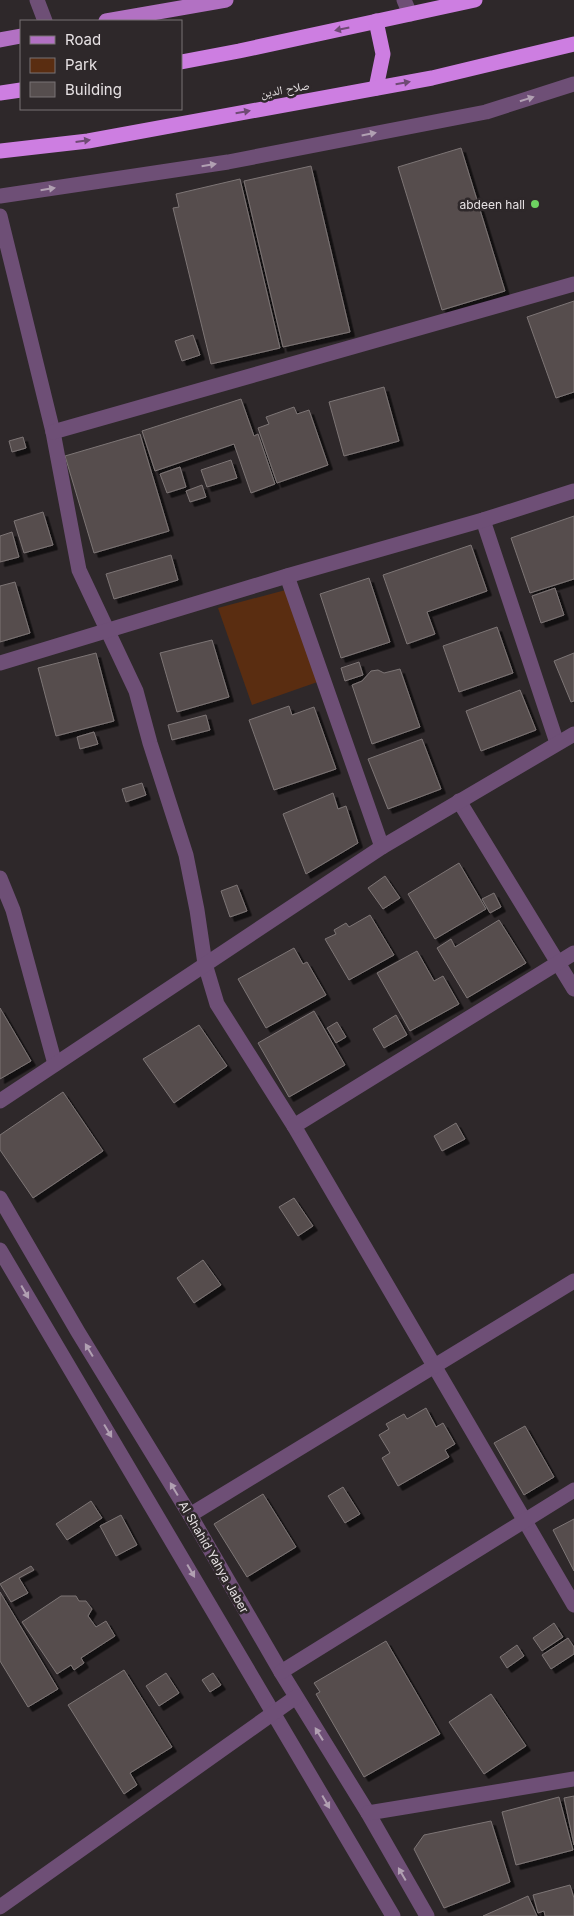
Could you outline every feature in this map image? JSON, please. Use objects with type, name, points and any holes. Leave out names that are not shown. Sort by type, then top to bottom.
[{"type":"highway","points":[[182,62],[376,21],[407,7],[475,0]]},
{"type":"highway","points":[[376,21],[383,54],[376,88]]},
{"type":"highway","name":"صلاح الدين","points":[[0,151],[88,141],[432,78],[574,44]]},
{"type":"highway","points":[[0,93],[20,90]]},
{"type":"main road","points":[[112,20],[226,0]]},
{"type":"main road","points":[[0,40],[20,36]]},
{"type":"street","points":[[37,0],[45,20]]},
{"type":"street","points":[[0,196],[228,162],[486,112],[574,84]]},
{"type":"street","points":[[0,216],[53,432],[79,570],[136,691],[150,743],[186,855],[197,910],[204,964],[217,1004],[294,1126],[574,1605]]},
{"type":"street","points":[[53,432],[574,284]]},
{"type":"street","points":[[0,663],[287,576],[483,520],[574,491]]},
{"type":"street","points":[[483,520],[557,743]]},
{"type":"street","points":[[287,576],[382,847]]},
{"type":"street","points":[[0,1101],[382,847],[574,734]]},
{"type":"street","points":[[459,801],[574,989]]},
{"type":"street","points":[[0,878],[12,910],[55,1064]]},
{"type":"street","points":[[294,1126],[574,954]]},
{"type":"street","name":"Al Shahid Yahya Jaber","points":[[0,1198],[78,1332],[190,1515],[281,1672],[368,1813],[426,1916]]},
{"type":"street","points":[[0,1250],[393,1916]]},
{"type":"street","points":[[190,1515],[574,1281]]},
{"type":"street","points":[[281,1672],[574,1490]]},
{"type":"street","points":[[0,1907],[296,1696]]},
{"type":"street","points":[[368,1813],[574,1779]]},
{"type":"green space","points":[[293,588],[326,679],[252,705],[218,608]]},
{"type":"building","points":[[461,148],[505,291],[442,310],[398,167]]},
{"type":"building","points":[[311,166],[350,332],[283,347],[244,181]]},
{"type":"building","points":[[240,179],[280,348],[211,364],[173,208],[179,207],[176,194]]},
{"type":"building","points":[[574,301],[574,392],[556,398],[527,317]]},
{"type":"building","points":[[193,335],[200,355],[182,361],[175,341]]},
{"type":"building","points":[[384,387],[399,441],[344,456],[329,402]]},
{"type":"building","points":[[241,399],[254,436],[258,434],[275,484],[251,493],[234,444],[155,471],[142,431]]},
{"type":"building","points":[[294,407],[297,414],[309,410],[328,465],[277,483],[258,428],[269,424],[266,417]]},
{"type":"building","points":[[140,434],[169,531],[94,553],[65,456]]},
{"type":"building","points":[[23,437],[26,448],[12,452],[9,441]]},
{"type":"building","points":[[231,460],[237,478],[207,487],[201,470]]},
{"type":"building","points":[[180,467],[186,487],[167,493],[160,474]]},
{"type":"building","points":[[202,485],[206,497],[190,502],[186,491]]},
{"type":"building","points":[[43,512],[53,545],[24,553],[14,521]]},
{"type":"building","points":[[574,516],[574,579],[530,593],[511,538]]},
{"type":"building","points":[[12,532],[19,557],[0,562],[0,536]]},
{"type":"building","points":[[471,545],[487,591],[427,612],[435,634],[407,644],[383,575]]},
{"type":"building","points":[[171,555],[178,580],[114,599],[106,574]]},
{"type":"building","points":[[369,578],[390,642],[341,658],[320,594]]},
{"type":"building","points":[[15,582],[30,633],[0,642],[0,586]]},
{"type":"building","points":[[555,588],[564,615],[541,623],[532,596]]},
{"type":"building","points":[[497,627],[513,673],[459,692],[443,646]]},
{"type":"building","points":[[212,640],[229,697],[177,712],[160,653]]},
{"type":"building","points":[[96,653],[114,721],[56,736],[38,668]]},
{"type":"building","points":[[574,653],[574,701],[571,702],[554,661]]},
{"type":"building","points":[[359,662],[363,675],[345,681],[341,668]]},
{"type":"building","points":[[400,669],[420,727],[372,744],[352,685],[362,681],[371,671],[378,670],[384,673]]},
{"type":"building","points":[[520,690],[536,730],[481,751],[466,711]]},
{"type":"building","points":[[289,706],[292,715],[314,707],[336,769],[274,790],[249,720]]},
{"type":"building","points":[[206,715],[210,730],[172,740],[168,725]]},
{"type":"building","points":[[94,732],[98,744],[80,749],[77,737]]},
{"type":"building","points":[[422,739],[441,789],[388,809],[368,759]]},
{"type":"building","points":[[142,783],[146,795],[126,802],[122,789]]},
{"type":"building","points":[[333,793],[338,809],[346,806],[358,843],[306,874],[283,814]]},
{"type":"building","points":[[459,863],[486,909],[435,939],[408,894]]},
{"type":"building","points":[[385,876],[400,898],[383,909],[368,888]]},
{"type":"building","points":[[237,885],[247,911],[230,917],[221,891]]},
{"type":"building","points":[[494,893],[501,907],[490,913],[482,899]]},
{"type":"building","points":[[370,915],[394,955],[349,980],[325,939],[336,934],[334,930],[346,923],[349,927]]},
{"type":"building","points":[[499,920],[526,963],[467,998],[437,948],[451,939],[455,947]]},
{"type":"building","points":[[294,948],[303,964],[307,962],[326,995],[266,1028],[238,979]]},
{"type":"building","points":[[417,951],[434,981],[443,976],[459,1004],[410,1031],[377,973]]},
{"type":"building","points":[[0,1008],[31,1061],[0,1079]]},
{"type":"building","points":[[314,1011],[345,1065],[289,1097],[258,1043]]},
{"type":"building","points":[[396,1015],[407,1035],[384,1048],[373,1029]]},
{"type":"building","points":[[337,1022],[346,1037],[336,1043],[327,1028]]},
{"type":"building","points":[[199,1025],[227,1066],[174,1103],[143,1059]]},
{"type":"building","points":[[63,1092],[103,1151],[33,1198],[0,1150],[0,1135]]},
{"type":"building","points":[[456,1123],[465,1139],[442,1151],[434,1136]]},
{"type":"building","points":[[294,1198],[313,1226],[298,1236],[279,1207]]},
{"type":"building","points":[[203,1260],[221,1285],[194,1303],[177,1278]]},
{"type":"building","points":[[426,1408],[436,1427],[443,1423],[455,1444],[445,1450],[449,1457],[398,1486],[382,1458],[390,1453],[379,1435],[389,1429],[386,1424],[404,1414],[407,1419]]},
{"type":"building","points":[[525,1426],[554,1477],[524,1495],[494,1443]]},
{"type":"building","points":[[343,1487],[360,1514],[345,1523],[328,1496]]},
{"type":"building","points":[[263,1494],[296,1547],[247,1577],[214,1524]]},
{"type":"building","points":[[91,1501],[102,1518],[67,1540],[56,1524]]},
{"type":"building","points":[[121,1515],[137,1545],[116,1556],[100,1526]]},
{"type":"building","points":[[574,1519],[574,1571],[553,1530]]},
{"type":"building","points":[[31,1566],[34,1570],[19,1578],[28,1593],[11,1602],[0,1584]]},
{"type":"building","points":[[0,1592],[58,1689],[28,1707],[0,1661]]},
{"type":"building","points":[[61,1596],[76,1596],[79,1601],[86,1601],[92,1609],[88,1616],[96,1627],[106,1621],[115,1636],[81,1658],[84,1663],[74,1670],[71,1665],[57,1674],[22,1622]]},
{"type":"building","points":[[554,1623],[563,1637],[542,1651],[533,1638]]},
{"type":"building","points":[[568,1638],[574,1647],[574,1654],[551,1669],[542,1655]]},
{"type":"building","points":[[386,1641],[440,1734],[364,1777],[316,1694],[320,1692],[314,1683]]},
{"type":"building","points":[[517,1645],[524,1656],[507,1668],[500,1657]]},
{"type":"building","points":[[124,1670],[172,1747],[130,1773],[137,1785],[124,1794],[68,1705]]},
{"type":"building","points":[[166,1673],[179,1693],[159,1706],[146,1686]]},
{"type":"building","points":[[213,1673],[221,1685],[210,1692],[202,1680]]},
{"type":"building","points":[[491,1694],[526,1746],[484,1774],[449,1722]]},
{"type":"building","points":[[574,1796],[574,1845],[564,1798]]},
{"type":"building","points":[[559,1797],[573,1850],[516,1865],[502,1812]]},
{"type":"building","points":[[491,1821],[510,1882],[444,1908],[414,1849],[424,1835]]},
{"type":"building","points":[[570,1885],[574,1898],[574,1916],[545,1916],[544,1911],[538,1913],[533,1895]]},
{"type":"building","points":[[528,1896],[537,1916],[483,1916],[508,1905]]},
{"type":"place","name":"abdeen hall","points":[[535,204]]}]
